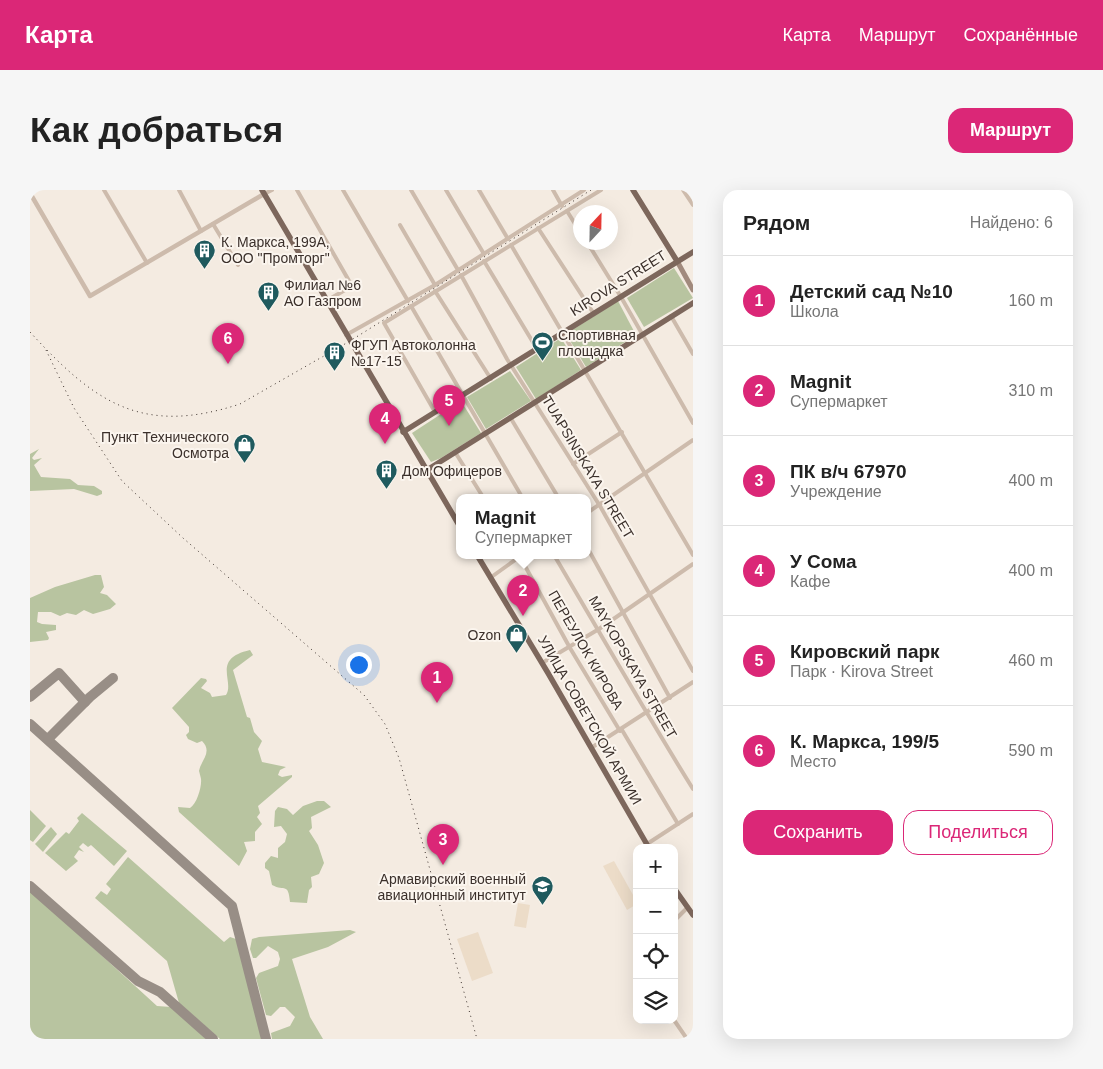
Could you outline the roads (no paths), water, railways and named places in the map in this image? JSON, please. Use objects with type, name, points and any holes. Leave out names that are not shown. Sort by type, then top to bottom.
[{"type":"main road","points":[[633,190],[693,290]]},
{"type":"main road","points":[[263,192],[346,336],[456,519]]},
{"type":"main road","name":"KIROVA STREET","points":[[403,432],[693,252]]},
{"type":"main road","points":[[427,470],[693,303]]},
{"type":"main road","name":"УЛИЦА СОВЕТСКОЙ АРМИИ","points":[[479,559],[647,844]]},
{"type":"main road","points":[[675,889],[690,905],[693,915]]},
{"type":"street","points":[[104,190],[147,263]]},
{"type":"street","points":[[179,190],[201,231]]},
{"type":"street","points":[[30,194],[90,296],[213,224],[263,192],[272,190]]},
{"type":"street","points":[[298,190],[352,286],[326,301]]},
{"type":"street","points":[[343,190],[408,301]]},
{"type":"street","points":[[411,190],[458,270]]},
{"type":"street","points":[[446,190],[484,254]]},
{"type":"street","points":[[479,190],[508,239]]},
{"type":"street","points":[[553,190],[562,206]]},
{"type":"street","points":[[346,336],[408,301],[562,206],[584,190]]},
{"type":"street","points":[[435,412],[384,323],[601,190]]},
{"type":"street","points":[[683,190],[693,205]]},
{"type":"street","points":[[567,211],[573,221]]},
{"type":"street","points":[[213,224],[238,265]]},
{"type":"street","points":[[400,225],[435,284]]},
{"type":"street","points":[[538,228],[594,314]]},
{"type":"street","points":[[511,244],[562,333],[647,472],[693,555]]},
{"type":"street","points":[[592,250],[621,296],[693,423]]},
{"type":"street","points":[[484,262],[537,349]]},
{"type":"street","name":"TUAPSINSKAYA STREET","points":[[461,275],[512,366],[536,401],[600,506],[693,671]]},
{"type":"street","points":[[436,291],[491,379]]},
{"type":"street","points":[[411,306],[520,494]]},
{"type":"street","points":[[671,316],[693,354]]},
{"type":"street","points":[[510,417],[556,494]]},
{"type":"street","points":[[573,464],[622,432]]},
{"type":"street","points":[[591,511],[693,440]]},
{"type":"street","points":[[456,452],[481,494]]},
{"type":"street","points":[[591,555],[670,698]]},
{"type":"street","points":[[490,578],[515,559]]},
{"type":"street","name":"ПЕРЕУЛОК КИРОВА","points":[[522,559],[570,648],[678,824]]},
{"type":"street","name":"MAYKOPSKAYA STREET","points":[[556,559],[599,629],[646,714],[692,784],[693,789]]},
{"type":"street","points":[[542,663],[599,629],[693,564]]},
{"type":"street","points":[[591,748],[693,682]]},
{"type":"street","points":[[651,844],[693,814]]},
{"type":"street","points":[[678,917],[690,905]]},
{"type":"street","points":[[677,1024],[687,1039]]},
{"type":"railway","points":[[30,332],[76,378],[99,394],[123,407],[148,414],[175,416],[206,413],[240,404],[350,341],[591,190]]},
{"type":"railway","points":[[46,350],[74,408],[122,481],[183,538],[364,695],[385,724],[399,758],[477,1039]]},
{"type":"place","name":"К. Маркса, 199А, ООО \"Промторг\"","points":[[205,269]]},
{"type":"place","name":"Филиал №6 АО Газпром","points":[[268,312]]},
{"type":"place","name":"Спортивная площадка","points":[[542,362]]},
{"type":"place","name":"К. Маркса, 199/5","points":[[228,364]]},
{"type":"place","name":"ФГУП Автоколонна №17-15","points":[[335,372]]},
{"type":"place","name":"Кировский парк","points":[[449,426]]},
{"type":"place","name":"У Сома","points":[[385,444]]},
{"type":"place","name":"Пункт Технического Осмотра","points":[[245,464]]},
{"type":"place","name":"Дом Офицеров","points":[[386,490]]},
{"type":"place","name":"Magnit","points":[[523,616]]},
{"type":"place","name":"Ozon","points":[[517,654]]},
{"type":"place","name":"Детский сад №10","points":[[437,703]]},
{"type":"place","name":"ПК в/ч 67970","points":[[443,865]]},
{"type":"place","name":"Армавирский военный авиационный институт","points":[[542,906]]}]
